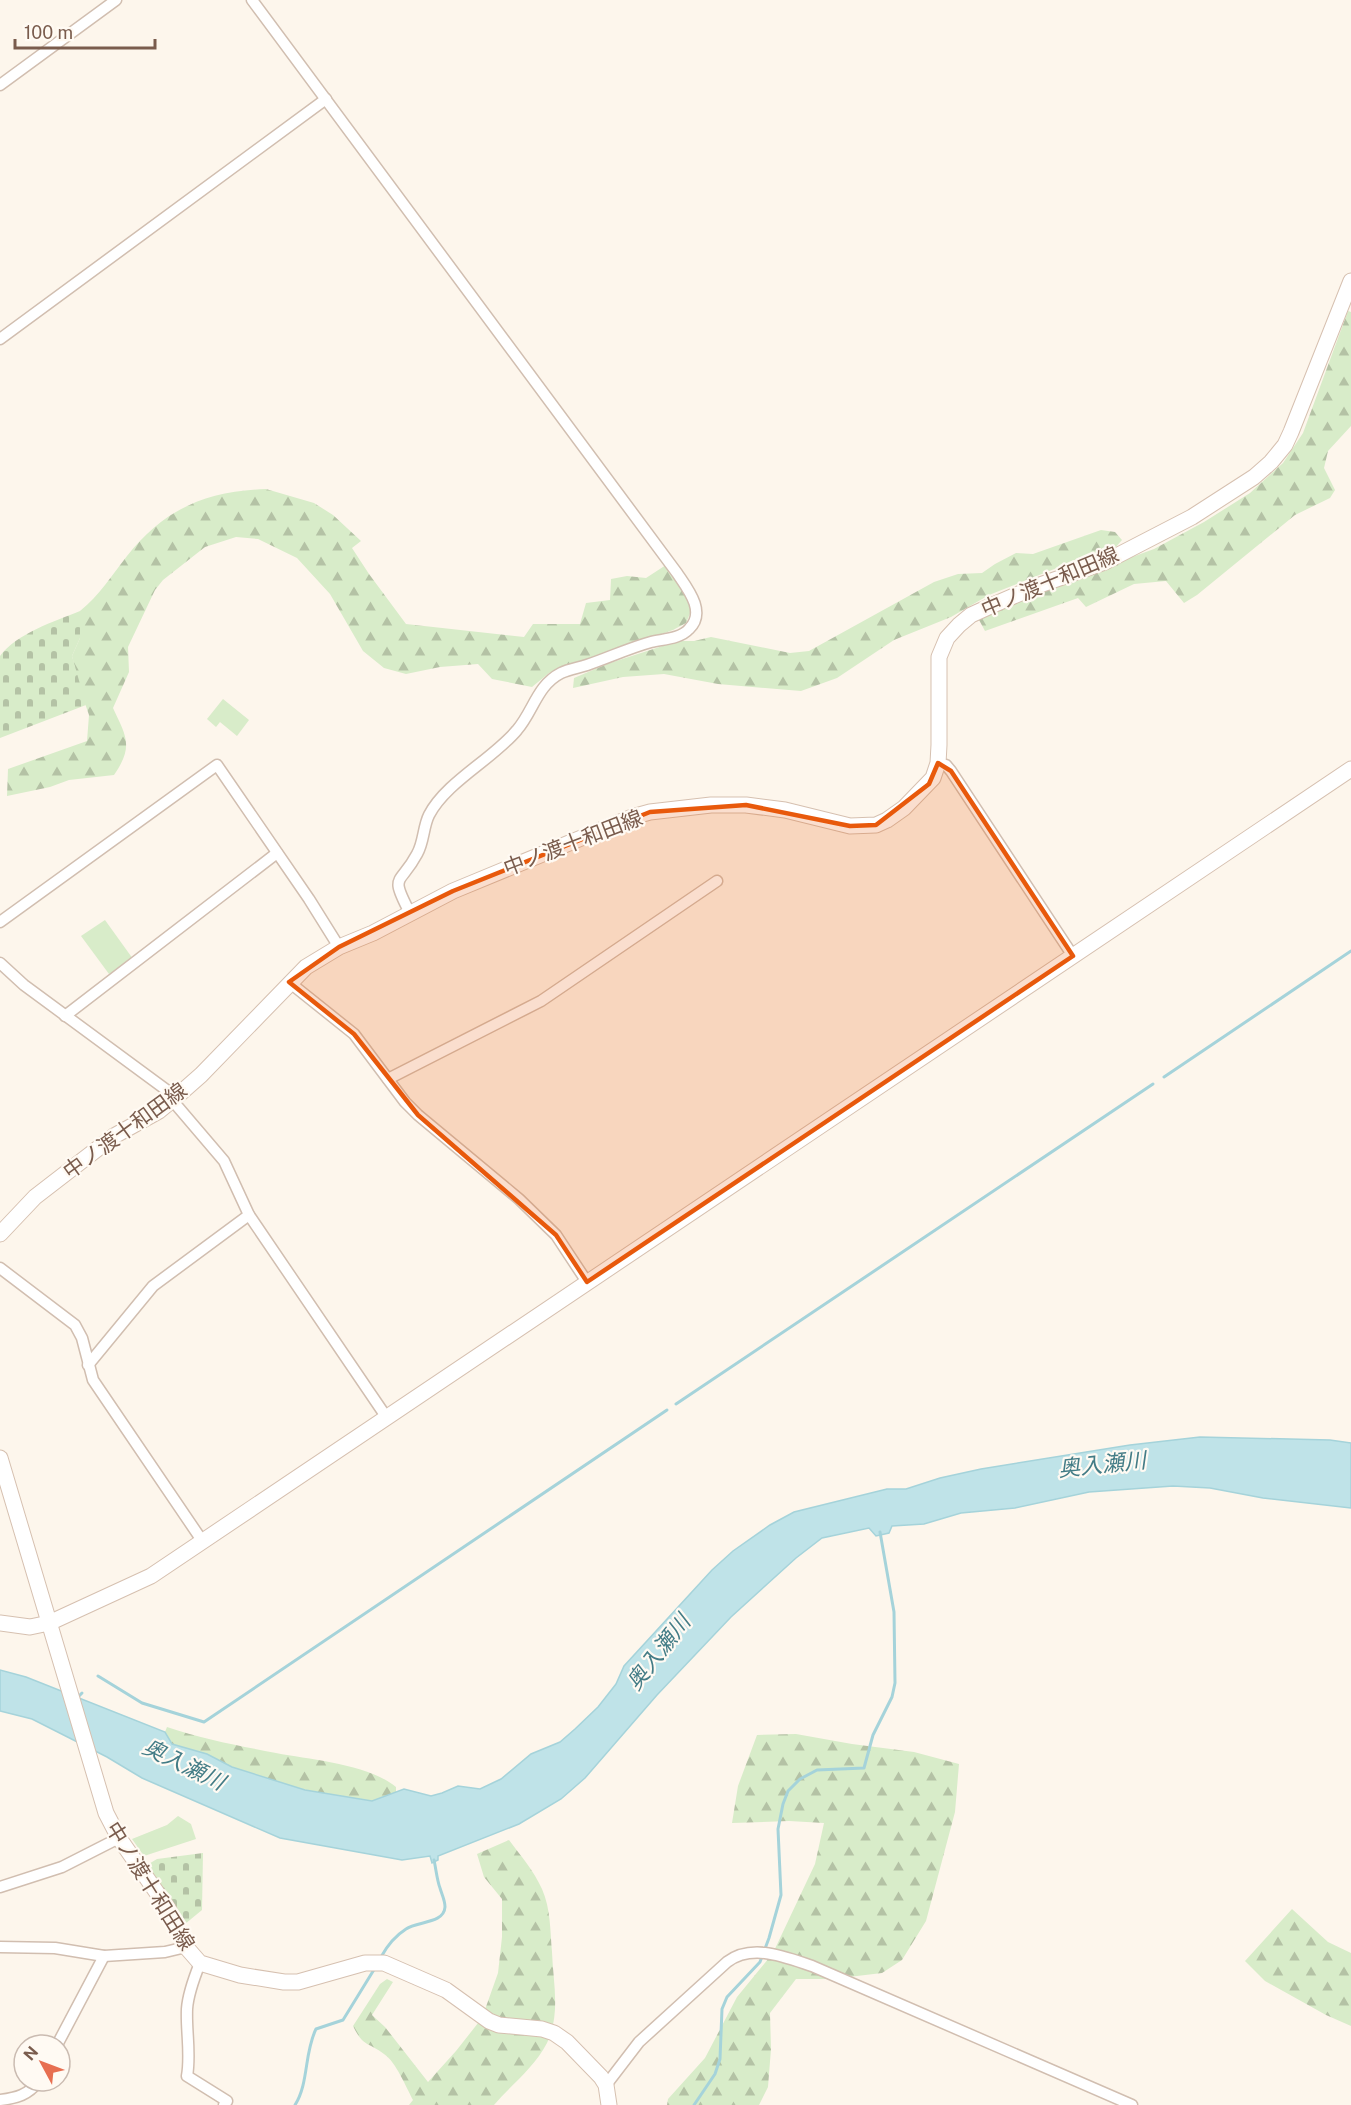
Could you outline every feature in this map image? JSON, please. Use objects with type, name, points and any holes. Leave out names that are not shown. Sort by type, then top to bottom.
[{"type":"main road","name":"中ノ渡十和田線","points":[[0,1234],[35,1197],[114,1136],[159,1111],[174,1099],[306,967],[339,947],[373,933],[453,891],[566,843],[650,812],[711,805],[746,805],[785,810],[850,826],[876,825],[904,808],[929,784],[938,763],[939,657],[947,638],[971,615],[1037,586],[1105,562],[1192,517],[1254,477],[1271,462],[1285,445],[1291,432],[1351,281]]},
{"type":"main road","points":[[0,1623],[30,1626],[49,1623],[151,1576],[1351,769]]},
{"type":"main road","name":"中ノ渡十和田線","points":[[0,1458],[106,1813],[119,1838],[169,1910],[186,1947],[200,1963],[240,1975],[284,1982],[298,1982],[364,1963],[378,1963],[446,1990],[489,2021],[499,2025],[554,2032],[592,2067],[606,2085]]},
{"type":"main road","points":[[606,2085],[609,2105]]},
{"type":"street","points":[[0,85],[116,0]]},
{"type":"street","points":[[252,0],[677,573],[693,597],[696,610],[694,621],[689,629],[678,636],[649,643],[560,674],[546,684],[520,728],[506,744],[463,778],[440,799],[429,814],[418,853],[398,882],[398,890],[410,913]]},
{"type":"street","points":[[0,339],[326,99]]},
{"type":"street","points":[[938,763],[945,765],[951,771],[1073,956]]},
{"type":"street","points":[[0,922],[217,765],[309,899],[339,947]]},
{"type":"street","points":[[65,1016],[277,853]]},
{"type":"street","points":[[388,1079],[541,1001],[717,881]]},
{"type":"street","points":[[0,963],[24,985],[174,1099],[224,1161],[249,1215],[387,1418]]},
{"type":"street","points":[[289,982],[354,1034],[418,1115],[519,1199],[556,1235],[587,1282]]},
{"type":"street","points":[[88,1365],[153,1286],[249,1215]]},
{"type":"street","points":[[0,1268],[75,1325],[82,1338],[93,1380],[203,1542]]},
{"type":"street","points":[[0,1887],[62,1867],[119,1838]]},
{"type":"street","points":[[0,1947],[55,1948],[104,1956],[165,1952],[186,1947]]},
{"type":"street","points":[[606,2085],[639,2042],[727,1962],[742,1954],[761,1952],[812,1966],[1132,2105]]},
{"type":"street","points":[[63,2033],[104,1956]]},
{"type":"street","points":[[200,1963],[187,2007],[189,2064],[187,2076],[227,2102],[224,2105]]},
{"type":"street","points":[[0,2100],[21,2097],[28,2093]]},
{"type":"highlighted area","points":[[938,763],[951,771],[1073,956],[587,1282],[556,1235],[418,1115],[354,1034],[289,982],[339,947],[453,891],[650,812],[746,805],[850,826],[876,825],[929,784]]},
{"type":"green space","points":[[1348,311],[1351,312],[1351,426],[1328,451],[1324,468],[1335,490],[1330,498],[1295,515],[1197,595],[1184,603],[1166,581],[1134,584],[1086,607],[1078,598],[985,631],[978,618],[1061,583],[1154,549],[1204,522],[1250,493],[1283,463],[1303,433]]},
{"type":"green space","points":[[266,489],[314,503],[333,515],[361,541],[352,548],[406,624],[524,637],[533,624],[580,624],[586,603],[610,600],[611,579],[627,576],[646,578],[666,565],[686,597],[691,611],[686,623],[673,630],[549,673],[532,687],[492,679],[478,664],[440,667],[406,674],[384,668],[363,651],[330,594],[297,558],[258,539],[236,537],[205,547],[163,580],[155,590],[128,647],[129,672],[113,708],[126,741],[124,756],[114,775],[69,780],[50,787],[7,796],[8,769],[87,741],[89,715],[72,656],[80,638],[80,611],[99,592],[141,539],[172,514],[206,498],[245,490]]},
{"type":"green space","points":[[1101,530],[1115,532],[1122,540],[1115,548],[1087,556],[989,595],[951,617],[894,640],[837,678],[801,691],[718,684],[664,674],[623,677],[573,688],[574,678],[607,664],[678,641],[694,641],[711,637],[790,653],[809,651],[934,582],[958,574],[982,573],[1016,553],[1033,554]]},
{"type":"green space","points":[[80,611],[80,638],[72,656],[86,705],[0,738],[0,656],[7,648],[26,635]]},
{"type":"green space","points":[[223,699],[249,720],[237,736],[220,722],[216,727],[207,719]]},
{"type":"green space","points":[[105,920],[133,959],[109,974],[81,936]]},
{"type":"green space","points":[[167,1727],[221,1742],[355,1768],[384,1779],[396,1787],[396,1794],[372,1801],[305,1790],[232,1767],[207,1754],[171,1744],[165,1732]]},
{"type":"green space","points":[[796,1734],[914,1752],[959,1764],[955,1812],[926,1921],[902,1960],[882,1973],[832,1979],[796,1979],[770,2013],[771,2049],[768,2087],[759,2105],[667,2105],[668,2099],[705,2058],[737,1997],[773,1953],[815,1864],[824,1823],[789,1821],[732,1823],[738,1786],[757,1735]]},
{"type":"green space","points":[[178,1816],[191,1824],[196,1839],[144,1856],[132,1839],[167,1825]]},
{"type":"green space","points":[[509,1840],[535,1876],[547,1905],[555,2009],[547,2043],[536,2060],[494,2105],[409,2105],[413,2100],[393,2063],[384,2054],[363,2041],[353,2026],[380,1984],[387,1979],[393,1982],[372,2015],[385,2027],[428,2082],[456,2051],[482,2018],[498,1973],[502,1937],[502,1899],[484,1877],[477,1854]]},
{"type":"green space","points":[[203,1853],[202,1910],[185,1924],[147,1865],[157,1859]]},
{"type":"green space","points":[[1292,1909],[1328,1942],[1351,1953],[1351,2026],[1326,2015],[1265,1981],[1245,1961]]},
{"type":"water","name":"奥入瀬川","points":[[1200,1437],[1330,1440],[1351,1443],[1351,1508],[1263,1498],[1210,1488],[1173,1486],[1089,1492],[1015,1508],[961,1513],[924,1524],[892,1526],[889,1533],[876,1536],[869,1528],[822,1538],[796,1558],[731,1617],[657,1695],[585,1778],[561,1799],[519,1824],[438,1856],[438,1860],[432,1863],[430,1856],[402,1860],[280,1838],[142,1778],[107,1757],[32,1719],[0,1711],[0,1670],[26,1677],[165,1732],[172,1744],[207,1754],[232,1767],[305,1790],[372,1801],[404,1789],[431,1796],[458,1786],[480,1789],[501,1779],[531,1754],[560,1742],[575,1729],[598,1707],[616,1684],[624,1666],[712,1570],[733,1551],[770,1525],[794,1512],[887,1489],[906,1489],[940,1478],[981,1469],[1130,1445]]},
{"type":"waterway","points":[[1164,1077],[1351,951]]},
{"type":"waterway","points":[[676,1404],[1153,1084]]},
{"type":"waterway","points":[[98,1676],[142,1703],[204,1722],[667,1410]]},
{"type":"waterway","points":[[694,2105],[715,2074],[720,2059],[722,2009],[727,1997],[760,1962],[769,1938],[781,1895],[778,1829],[788,1791],[800,1779],[817,1770],[864,1768],[873,1735],[892,1697],[895,1683],[894,1612],[880,1532]]},
{"type":"waterway","points":[[77,1698],[82,1693]]},
{"type":"waterway","points":[[381,1957],[402,1932],[411,1926],[435,1919],[443,1912],[445,1907],[434,1860]]},
{"type":"waterway","points":[[295,2105],[302,2087],[316,2029],[343,2020],[375,1968]]}]
